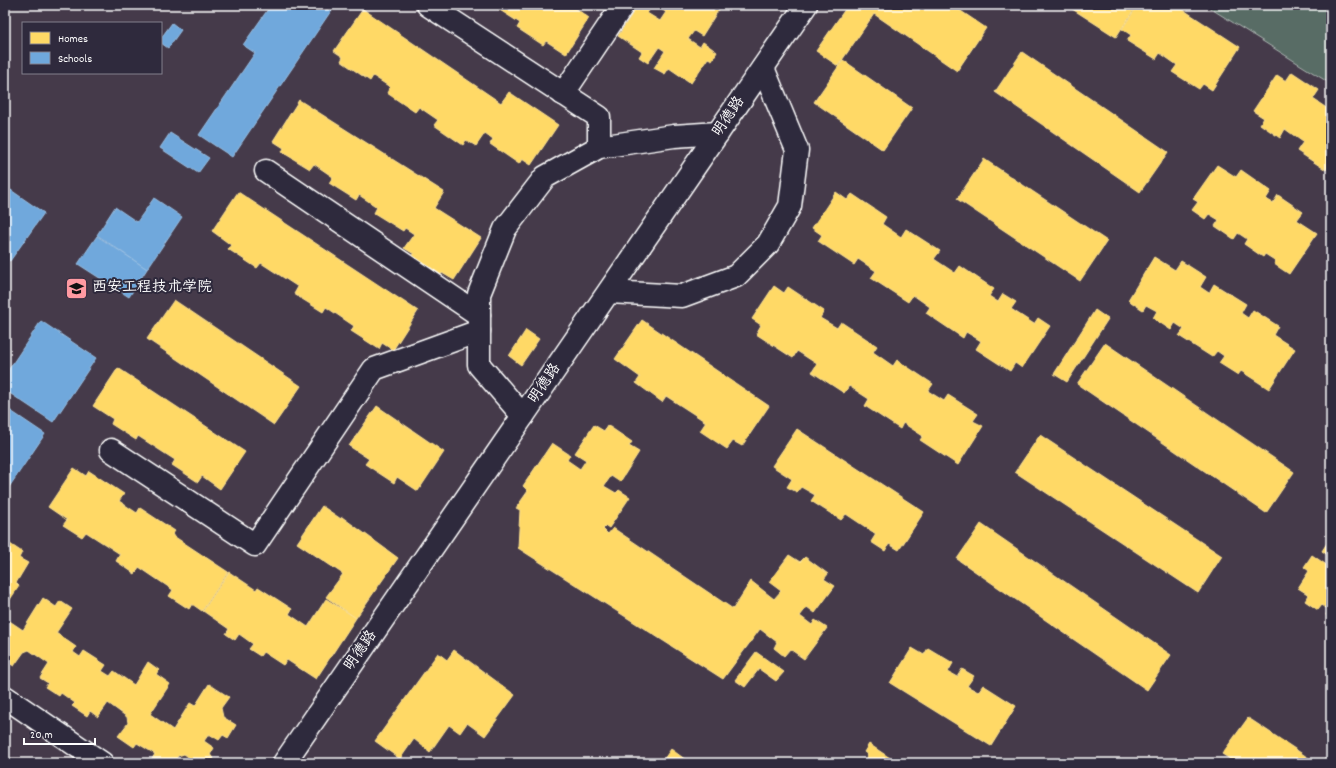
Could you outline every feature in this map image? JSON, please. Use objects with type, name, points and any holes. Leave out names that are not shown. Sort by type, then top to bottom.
[{"type":"street","points":[[428,5],[599,117],[599,147]]},
{"type":"street","points":[[563,94],[623,5]]},
{"type":"street","name":"明德路","points":[[284,763],[806,5]]},
{"type":"street","points":[[609,292],[682,296],[736,276],[768,244],[790,206],[797,150],[763,68]]},
{"type":"street","points":[[523,416],[479,365],[479,294],[505,229],[545,177],[599,147],[674,136],[718,133]]},
{"type":"street","points":[[266,172],[479,323]]},
{"type":"street","points":[[111,450],[255,545],[374,369],[479,323]]},
{"type":"street","points":[[5,697],[102,763]]},
{"type":"green space","points":[[1205,5],[1331,5],[1331,84]]},
{"type":"building: Homes","points":[[492,5],[571,5],[589,18],[566,54],[546,41],[543,45],[517,28],[520,23]]},
{"type":"building: Homes","points":[[638,5],[646,5],[651,8],[647,13],[660,21],[666,12],[657,7],[659,5],[721,6],[702,36],[694,31],[688,39],[700,47],[703,42],[717,52],[712,60],[708,58],[691,83],[669,68],[665,74],[654,68],[665,51],[659,47],[648,63],[639,57],[642,52],[618,36]]},
{"type":"building: Homes","points":[[848,5],[952,5],[986,28],[957,71],[874,14],[838,66],[816,51]]},
{"type":"building: Homes","points":[[1066,5],[1137,5],[1116,37]]},
{"type":"building: Homes","points":[[1138,5],[1176,5],[1240,47],[1212,90],[1203,84],[1199,89],[1172,72],[1177,65],[1160,53],[1156,59],[1127,41],[1131,35],[1122,29]]},
{"type":"building: Homes","points":[[363,9],[501,103],[509,92],[558,125],[531,165],[522,159],[519,164],[490,144],[493,139],[485,133],[476,146],[466,140],[463,145],[434,125],[438,120],[419,107],[415,112],[387,93],[390,87],[373,76],[370,81],[341,61],[343,57],[334,51]]},
{"type":"building: Homes","points":[[1022,52],[1168,152],[1140,192],[995,92]]},
{"type":"building: Homes","points":[[843,60],[912,108],[883,150],[814,102]]},
{"type":"building: Homes","points":[[1292,72],[1319,90],[1313,99],[1328,109],[1331,104],[1331,166],[1329,165],[1326,170],[1297,151],[1303,142],[1285,129],[1280,138],[1260,124],[1264,118],[1253,111],[1277,75],[1286,81]]},
{"type":"building: Homes","points":[[299,100],[444,192],[434,208],[481,238],[454,280],[442,273],[440,276],[412,259],[414,254],[404,248],[414,234],[405,228],[403,231],[374,213],[377,207],[359,195],[356,200],[329,183],[333,177],[314,164],[310,169],[282,152],[284,148],[273,141]]},
{"type":"building: Homes","points":[[984,159],[1107,241],[1080,281],[957,199]]},
{"type":"building: Homes","points":[[1217,165],[1236,177],[1241,170],[1271,191],[1266,199],[1273,203],[1278,195],[1303,212],[1297,220],[1317,233],[1289,274],[1274,264],[1276,261],[1265,254],[1263,257],[1244,244],[1247,239],[1238,233],[1234,239],[1215,226],[1219,220],[1209,214],[1205,219],[1192,210],[1198,202],[1193,199]]},
{"type":"building: Homes","points":[[238,192],[418,311],[393,350],[382,343],[379,349],[351,331],[354,326],[326,307],[323,312],[294,294],[298,287],[261,263],[257,268],[228,249],[231,245],[212,231]]},
{"type":"building: Homes","points":[[836,192],[847,200],[852,194],[886,217],[882,224],[901,237],[906,229],[940,251],[934,259],[955,273],[960,266],[994,289],[989,296],[998,302],[1003,294],[1016,302],[1011,309],[1034,324],[1038,318],[1050,326],[1022,368],[1015,363],[1010,371],[976,349],[981,341],[966,332],[963,338],[926,313],[930,307],[913,295],[908,302],[871,278],[876,271],[858,259],[854,265],[818,241],[822,235],[812,228]]},
{"type":"building: Homes","points":[[1154,257],[1175,270],[1181,261],[1206,277],[1200,287],[1209,293],[1214,284],[1246,304],[1241,313],[1248,318],[1253,310],[1278,326],[1273,335],[1295,349],[1269,389],[1241,371],[1238,375],[1219,363],[1224,356],[1217,351],[1212,357],[1179,336],[1184,329],[1175,323],[1171,330],[1153,318],[1157,311],[1146,305],[1143,310],[1128,300]]},
{"type":"building: Homes","points":[[774,286],[784,293],[788,287],[824,311],[820,318],[837,328],[841,322],[877,346],[873,352],[893,366],[897,360],[933,384],[928,391],[944,401],[948,395],[978,414],[973,421],[983,426],[958,465],[920,440],[923,436],[903,423],[900,429],[865,406],[869,399],[849,386],[844,393],[812,372],[817,364],[797,351],[793,358],[756,334],[761,325],[752,319]]},
{"type":"building: Homes","points":[[174,300],[301,386],[274,425],[147,339]]},
{"type":"building: Homes","points":[[1095,310],[1108,319],[1067,382],[1054,374]]},
{"type":"building: Homes","points":[[642,320],[769,406],[742,446],[733,441],[727,449],[700,431],[706,422],[666,396],[662,402],[636,383],[640,377],[615,359]]},
{"type":"building: Homes","points":[[526,330],[539,339],[521,365],[509,356]]},
{"type":"building: Homes","points":[[1105,343],[1294,472],[1266,513],[1077,384]]},
{"type":"building: Homes","points":[[118,368],[245,452],[220,489],[202,476],[198,482],[172,465],[175,460],[138,436],[136,440],[111,424],[113,419],[93,406]]},
{"type":"building: Homes","points":[[377,406],[444,452],[418,491],[397,477],[394,483],[365,464],[369,459],[349,446]]},
{"type":"building: Homes","points":[[594,425],[604,431],[607,426],[610,427],[632,442],[629,446],[639,452],[620,482],[611,476],[604,486],[616,493],[619,490],[630,497],[609,528],[606,526],[603,529],[608,534],[613,528],[733,609],[751,581],[774,599],[781,591],[769,582],[789,555],[800,562],[805,557],[828,574],[824,579],[835,586],[815,613],[807,607],[800,616],[812,625],[815,620],[827,628],[804,659],[790,649],[784,656],[774,648],[777,642],[760,629],[723,679],[518,548],[520,510],[516,508],[528,491],[523,486],[552,443],[570,455],[567,460],[580,469],[586,460],[575,453]]},
{"type":"building: Homes","points":[[797,429],[924,512],[899,550],[889,544],[885,551],[871,542],[876,534],[846,514],[841,520],[811,501],[815,495],[801,487],[797,492],[787,487],[792,479],[772,466]]},
{"type":"building: Homes","points":[[1040,435],[1222,556],[1198,593],[1015,472]]},
{"type":"building: Homes","points":[[74,468],[86,476],[89,471],[124,494],[119,501],[137,513],[140,508],[175,531],[172,535],[228,572],[202,611],[192,604],[189,609],[169,596],[173,590],[139,567],[135,574],[116,561],[120,554],[86,532],[82,537],[63,525],[67,520],[48,507]]},
{"type":"building: Homes","points":[[322,506],[341,519],[342,517],[398,558],[356,618],[326,597],[343,574],[297,543]]},
{"type":"building: Homes","points":[[981,524],[1171,655],[1147,690],[957,559]]},
{"type":"building: Homes","points":[[1331,537],[1331,557],[1322,551]]},
{"type":"building: Homes","points":[[10,544],[22,552],[19,558],[28,563],[16,583],[19,586],[5,607],[5,552]]},
{"type":"building: Homes","points":[[1312,555],[1331,568],[1331,619],[1326,615],[1329,610],[1322,605],[1318,610],[1305,601],[1309,595],[1298,588],[1309,571],[1304,567]]},
{"type":"building: Homes","points":[[229,572],[256,590],[258,587],[292,609],[289,614],[308,627],[326,599],[356,618],[316,679],[287,660],[283,665],[263,652],[260,656],[249,649],[253,644],[239,634],[235,640],[226,634],[229,629],[203,611]]},
{"type":"building: Homes","points":[[43,598],[56,607],[60,601],[72,609],[56,633],[76,647],[73,652],[80,657],[84,651],[106,665],[102,671],[110,676],[114,671],[134,685],[148,662],[159,670],[156,674],[170,684],[150,714],[173,730],[190,703],[195,706],[209,684],[229,697],[221,708],[223,717],[236,725],[228,738],[223,735],[219,740],[209,734],[204,741],[214,748],[210,755],[214,758],[211,763],[197,763],[184,754],[178,756],[173,763],[157,763],[152,759],[155,754],[137,743],[134,747],[118,736],[128,723],[127,717],[108,703],[98,717],[90,711],[87,716],[72,706],[75,703],[61,693],[59,696],[45,687],[48,683],[40,678],[49,664],[29,650],[24,652],[14,666],[5,661],[5,618],[23,630]]},
{"type":"building: Homes","points":[[912,648],[924,655],[928,648],[953,663],[948,672],[957,677],[962,669],[974,676],[967,686],[978,692],[983,685],[1016,706],[991,746],[890,683]]},
{"type":"building: Homes","points":[[454,650],[515,695],[485,736],[467,723],[460,733],[449,725],[430,752],[414,739],[400,759],[375,741],[438,653],[447,660]]},
{"type":"building: Homes","points":[[756,652],[784,672],[776,681],[759,669],[745,687],[735,680]]},
{"type":"building: Homes","points":[[1248,718],[1316,763],[1228,763],[1230,759],[1222,754]]},
{"type":"building: Homes","points":[[869,744],[890,758],[887,763],[863,763],[868,755],[864,752]]},
{"type":"building: Homes","points":[[671,749],[690,763],[668,763],[664,759]]},
{"type":"building: Schools","points":[[271,5],[335,5],[232,157],[199,135],[255,53],[243,45]]},
{"type":"building: Schools","points":[[172,23],[181,30],[168,48],[162,44],[162,37]]},
{"type":"building: Schools","points":[[170,133],[209,158],[198,173],[160,148]]},
{"type":"building: Schools","points":[[5,186],[44,213],[10,261],[5,258]]},
{"type":"building: Schools","points":[[154,198],[182,217],[147,269],[97,235],[115,207],[137,222]]},
{"type":"building: Schools","points":[[97,236],[147,269],[129,297],[78,264]]},
{"type":"building: Schools","points":[[41,321],[96,358],[53,422],[5,390],[5,375]]},
{"type":"building: Schools","points":[[5,407],[45,434],[5,493]]},
{"type":"place","name":"西安工程技术学院","points":[[76,288]]}]
